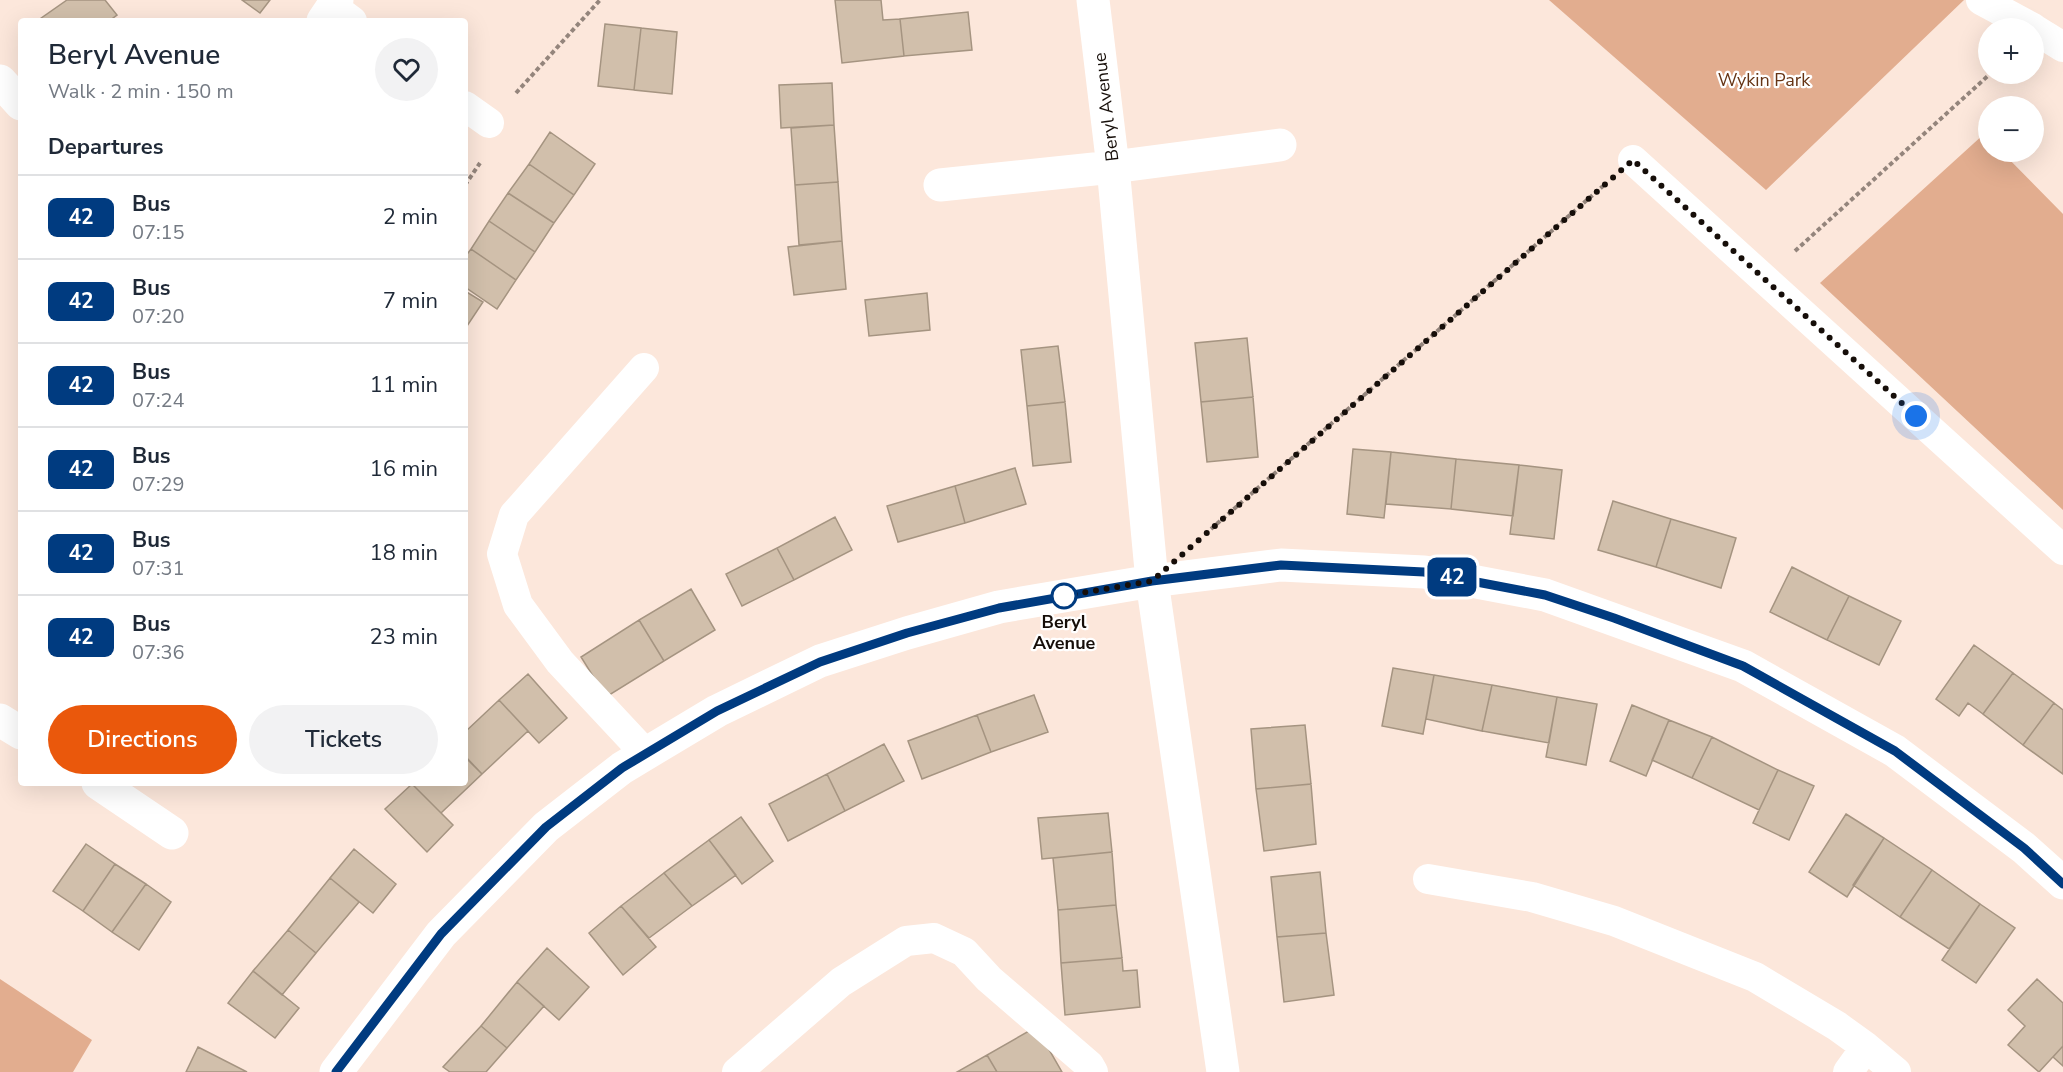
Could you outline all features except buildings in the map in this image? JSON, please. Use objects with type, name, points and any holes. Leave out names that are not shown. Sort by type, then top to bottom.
[{"type":"street","name":"Beryl Avenue","points":[[1093,0],[1113,166],[1152,581],[1223,1072]]},
{"type":"street","points":[[0,81],[18,101]]},
{"type":"street","points":[[940,185],[1280,145]]},
{"type":"street","points":[[336,1072],[449,926],[546,827],[622,768],[717,711],[820,662],[907,633],[999,608],[1152,581],[1281,565],[1424,572],[1545,595],[1743,666],[1895,751],[2024,848],[2063,884]]},
{"type":"street","points":[[0,720],[18,731]]},
{"type":"street","points":[[102,786],[172,833]]},
{"type":"lane","points":[[1981,0],[2014,18]]},
{"type":"lane","points":[[2044,35],[2063,47]]},
{"type":"lane","points":[[468,108],[489,123]]},
{"type":"lane","points":[[1633,160],[2063,550]]},
{"type":"lane","points":[[644,368],[514,515],[502,554],[518,605],[560,662],[645,753]]},
{"type":"lane","points":[[1428,879],[1532,897],[1614,921],[1755,977],[1837,1026],[1896,1072]]},
{"type":"lane","points":[[736,1072],[842,982],[906,941],[934,938],[964,952],[989,979],[1089,1065],[1093,1072]]},
{"type":"lane","points":[[1848,1072],[1866,1047]]},
{"type":"path","points":[[468,181],[484,158],[489,123],[600,0]]},
{"type":"path","points":[[1795,252],[1979,84]]},
{"type":"path","points":[[1205,534],[1633,160]]},
{"type":"green space","name":"Wykin Park","points":[[1549,0],[1964,0],[1766,190]]},
{"type":"green space","points":[[1978,139],[1978,162],[2012,162],[2063,214],[2063,510],[1820,283]]},
{"type":"green space","points":[[0,979],[92,1040],[73,1072],[0,1072]]},
{"type":"bus line","name":"42","points":[[336,1072],[441,934],[546,827],[622,768],[717,711],[820,662],[907,633],[999,608],[1152,581],[1281,565],[1424,572],[1545,595],[1743,666],[1895,751],[2024,848],[2063,884]]},
{"type":"place","name":"Beryl Avenue","points":[[1064,596]]},
{"type":"route","points":[[1064,596],[1152,581],[1633,160],[1916,416]]}]
